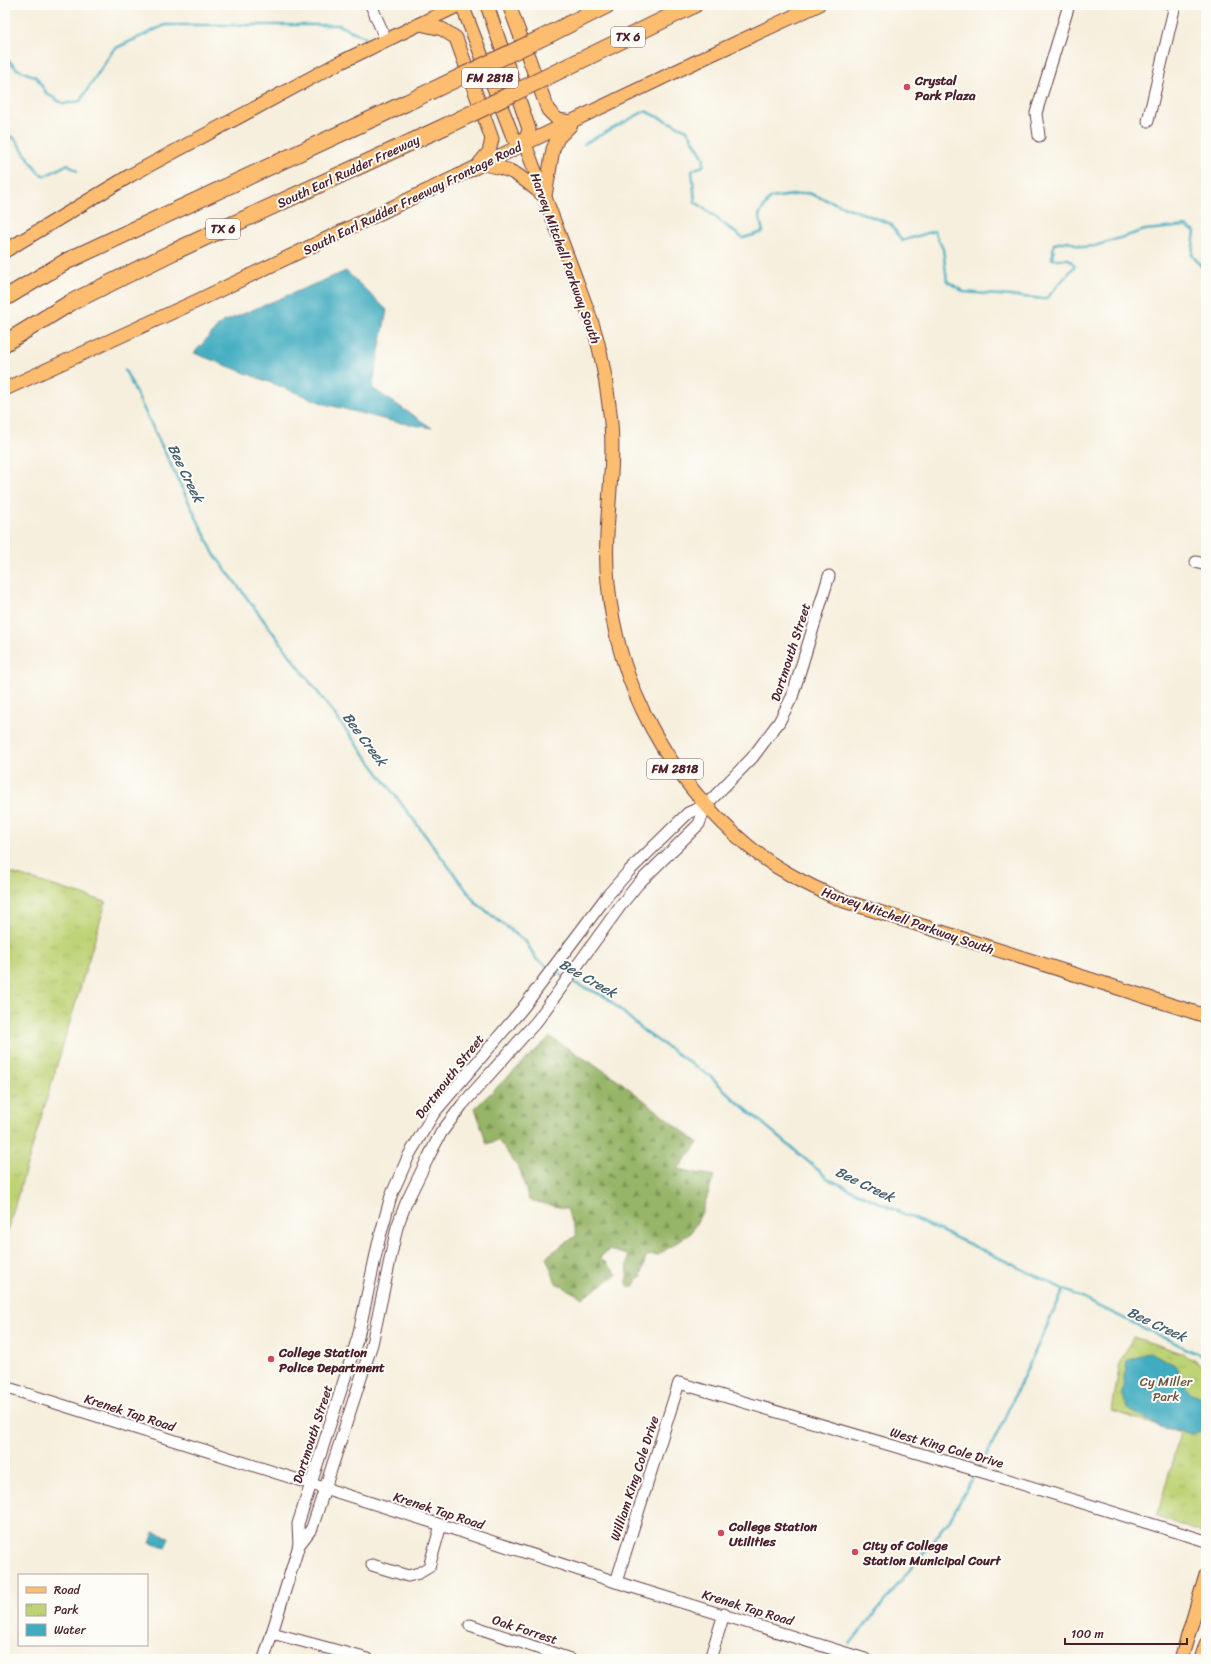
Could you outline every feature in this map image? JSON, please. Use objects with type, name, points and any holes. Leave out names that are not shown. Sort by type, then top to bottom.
[{"type":"highway","points":[[5,288],[67,261],[406,103],[607,5]]},
{"type":"highway","name":"South Earl Rudder Freeway","points":[[5,343],[70,303],[152,262],[446,126],[694,5]]},
{"type":"highway","points":[[676,14],[702,5]]},
{"type":"highway","points":[[5,298],[67,261]]},
{"type":"main road","points":[[434,17],[444,5]]},
{"type":"main road","points":[[5,251],[131,175],[335,65],[461,5]]},
{"type":"main road","name":"Harvey Mitchell Parkway South","points":[[461,5],[513,137],[525,144]]},
{"type":"main road","name":"Harvey Mitchell Parkway South","points":[[488,5],[529,128],[525,144],[597,337],[609,406],[612,436],[610,508],[607,531],[608,582],[614,621],[621,649],[641,707],[658,740],[689,787],[748,846],[778,867],[813,887],[841,900],[1206,1016]]},
{"type":"main road","points":[[509,5],[548,110],[558,120],[573,121]]},
{"type":"main road","name":"South Earl Rudder Freeway Frontage Road","points":[[5,389],[200,300],[818,5]]},
{"type":"main road","points":[[420,24],[442,29],[456,38],[492,139],[489,152],[480,166],[508,169],[516,173],[544,196],[553,148],[558,138],[573,121]]},
{"type":"main road","points":[[1181,1659],[1206,1575]]},
{"type":"main road","points":[[1201,1659],[1206,1644]]},
{"type":"street","points":[[370,5],[386,40]]},
{"type":"street","points":[[1039,136],[1036,113],[1069,5]]},
{"type":"street","points":[[1148,121],[1175,5]]},
{"type":"street","name":"Dartmouth Street","points":[[264,1659],[299,1545],[298,1524],[358,1337],[379,1240],[394,1189],[409,1156],[434,1113],[522,1009],[629,871],[688,813],[706,805],[752,758],[788,708],[829,576]]},
{"type":"street","name":"Dartmouth Street","points":[[299,1545],[312,1528],[372,1344],[397,1227],[406,1203],[429,1156],[450,1122],[467,1099],[537,1020],[595,939],[638,884],[699,824],[706,805]]},
{"type":"street","name":"West King Cole Drive","points":[[679,1383],[989,1474],[1206,1541]]},
{"type":"street","name":"William King Cole Drive","points":[[616,1582],[679,1383]]},
{"type":"street","name":"Krenek Tap Road","points":[[5,1387],[311,1483],[616,1582],[724,1614],[865,1659]]},
{"type":"street","points":[[372,1565],[408,1576],[419,1574],[428,1567],[441,1525]]},
{"type":"street","points":[[710,1659],[724,1614]]},
{"type":"street","name":"Oak Forrest","points":[[470,1626],[570,1659]]},
{"type":"street","points":[[272,1633],[368,1659]]},
{"type":"green space","points":[[5,871],[106,902],[5,1238]]},
{"type":"green space","points":[[550,1037],[617,1079],[698,1143],[678,1169],[714,1176],[702,1212],[691,1233],[658,1255],[646,1256],[641,1278],[637,1279],[633,1287],[629,1287],[627,1283],[628,1255],[609,1250],[600,1257],[617,1274],[583,1298],[556,1283],[546,1257],[577,1235],[567,1209],[529,1200],[520,1170],[498,1140],[487,1144],[475,1108]]},
{"type":"green space","name":"Cy Miller Park","points":[[1133,1337],[1182,1353],[1206,1368],[1205,1534],[1157,1516],[1180,1433],[1112,1411],[1120,1362]]},
{"type":"water","points":[[346,271],[387,310],[372,388],[432,428],[395,422],[325,404],[194,353],[221,323]]},
{"type":"water","points":[[1150,1352],[1175,1365],[1190,1393],[1206,1400],[1206,1429],[1193,1434],[1161,1427],[1127,1409],[1122,1392],[1127,1361]]},
{"type":"water","points":[[154,1532],[169,1537],[165,1548],[150,1543]]},
{"type":"waterway","points":[[5,57],[17,69],[36,77],[47,94],[64,104],[80,101],[114,49],[165,25],[339,25],[366,38]]},
{"type":"waterway","points":[[584,144],[645,111],[687,130],[704,158],[703,166],[692,170],[695,202],[743,238],[763,232],[759,215],[770,198],[808,193],[891,224],[902,241],[934,231],[943,249],[947,281],[964,292],[1046,299],[1075,266],[1069,259],[1052,259],[1054,244],[1068,241],[1082,247],[1095,246],[1145,230],[1186,226],[1195,232],[1192,255],[1206,272]]},
{"type":"waterway","name":"Bee Creek","points":[[5,134],[14,138],[39,173],[45,176],[68,164],[77,171]]},
{"type":"waterway","name":"Bee Creek","points":[[125,370],[214,554],[476,903],[526,942],[537,960],[549,967]]},
{"type":"waterway","name":"Bee Creek","points":[[555,971],[566,978]]},
{"type":"waterway","name":"Bee Creek","points":[[570,981],[606,997],[645,1032],[711,1077],[734,1099],[830,1180],[993,1255],[1206,1358]]},
{"type":"waterway","points":[[979,1468],[992,1445],[1064,1289]]},
{"type":"waterway","points":[[850,1644],[949,1521],[975,1474]]},
{"type":"place","name":"Crystal Park Plaza","points":[[907,87]]},
{"type":"place","name":"College Station Police Department","points":[[271,1359]]},
{"type":"place","name":"College Station Utilities","points":[[721,1533]]},
{"type":"place","name":"City of College Station Municipal Court","points":[[855,1552]]}]
